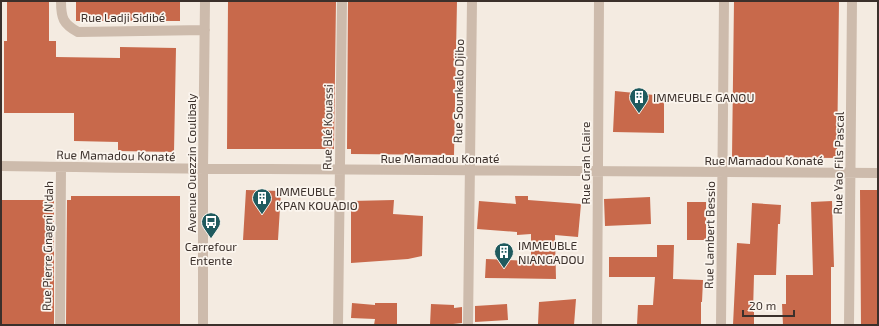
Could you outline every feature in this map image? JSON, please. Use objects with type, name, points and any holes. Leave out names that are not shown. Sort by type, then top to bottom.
[{"type":"street","name":"Rue Ladji Sidibé","points":[[61,1],[63,19],[70,28],[78,32],[205,30]]},
{"type":"street","name":"Avenue Ouezzin Coulibaly","points":[[203,325],[205,1]]},
{"type":"street","name":"Rue Blé Kouassi","points":[[338,325],[342,1]]},
{"type":"street","name":"Rue Sounkalo Djibo","points":[[468,325],[472,1]]},
{"type":"street","name":"Rue Grah Claire","points":[[597,325],[599,1]]},
{"type":"street","name":"Rue Lambert Bessio","points":[[721,325],[724,1]]},
{"type":"street","name":"Rue Yao Fils Pascal","points":[[849,325],[852,1]]},
{"type":"street","name":"Rue Mamadou Konaté","points":[[1,166],[203,169],[878,173]]},
{"type":"street","name":"Rue Pierre Gnagni N'dah","points":[[60,325],[61,166]]},
{"type":"building","points":[[7,1],[49,1],[49,41],[56,41],[56,57],[120,58],[120,47],[176,48],[174,152],[118,151],[118,142],[74,141],[74,113],[4,113],[4,41],[7,41]]},
{"type":"building","points":[[76,1],[180,1],[180,21],[76,21]]},
{"type":"building","points":[[228,1],[336,1],[334,149],[227,149]]},
{"type":"building","points":[[348,1],[457,1],[454,155],[351,154],[351,149],[347,149]]},
{"type":"building","points":[[734,1],[839,1],[837,158],[732,157]]},
{"type":"building","name":"IMMEUBLE GANOU","points":[[615,91],[664,96],[664,133],[613,132]]},
{"type":"building","name":"IMMEUBLE KPAN KOUADIO","points":[[246,190],[281,191],[278,240],[243,240]]},
{"type":"building","points":[[860,190],[878,190],[878,325],[861,325]]},
{"type":"building","points":[[71,196],[180,196],[180,325],[66,325],[67,200],[71,200]]},
{"type":"building","points":[[515,196],[528,196],[528,200],[581,204],[578,237],[555,235],[556,279],[485,278],[486,259],[531,261],[531,234],[517,235],[517,232],[477,229],[479,201],[516,204]]},
{"type":"building","points":[[650,197],[651,224],[605,226],[604,199]]},
{"type":"building","points":[[1,200],[54,200],[54,325],[1,325]]},
{"type":"building","points":[[394,200],[393,214],[423,216],[422,256],[408,259],[351,263],[351,201]]},
{"type":"building","points":[[832,201],[834,267],[831,267],[831,325],[783,325],[782,304],[786,304],[786,275],[813,275],[811,202]]},
{"type":"building","points":[[687,202],[706,202],[706,240],[687,240]]},
{"type":"building","points":[[752,203],[781,205],[780,224],[778,224],[776,275],[754,275],[754,325],[733,325],[737,243],[750,244]]},
{"type":"building","points":[[657,245],[674,245],[673,279],[703,280],[701,325],[637,325],[638,305],[653,305],[655,277],[609,277],[609,257],[657,257]]},
{"type":"building","points":[[576,299],[574,325],[538,324],[539,302]]},
{"type":"building","points":[[352,303],[375,305],[375,303],[397,303],[397,325],[374,325],[375,319],[351,318]]},
{"type":"building","points":[[431,304],[454,305],[454,308],[462,307],[462,323],[453,325],[430,325]]},
{"type":"building","points":[[507,304],[508,320],[475,322],[475,306]]},
{"type":"place","name":"IMMEUBLE GANOU","points":[[639,114]]},
{"type":"place","name":"IMMEUBLE KPAN KOUADIO","points":[[262,215]]},
{"type":"place","name":"Carrefour Entente","points":[[211,239]]},
{"type":"place","name":"IMMEUBLE NIANGADOU","points":[[504,269]]}]
